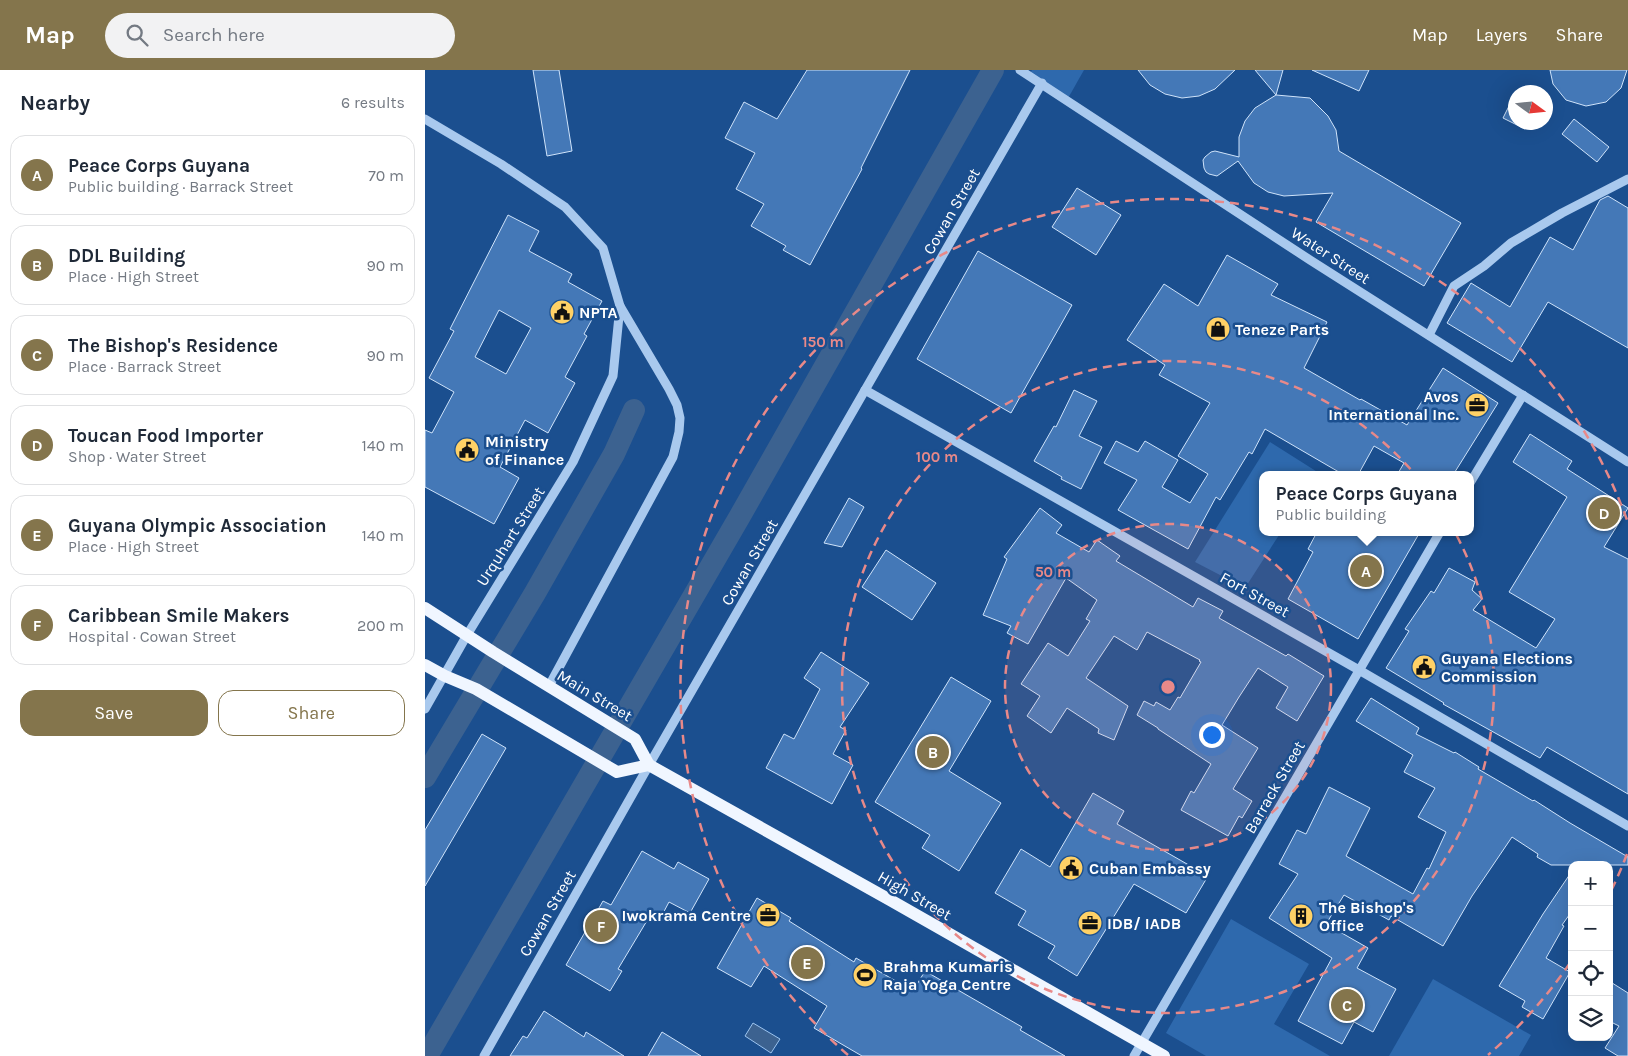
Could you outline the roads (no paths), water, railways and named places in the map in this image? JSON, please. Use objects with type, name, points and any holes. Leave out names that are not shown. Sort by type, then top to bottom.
[{"type":"main road","name":"Main Street","points":[[425,608],[635,739],[649,765]]},
{"type":"main road","points":[[425,665],[476,689],[617,772],[649,765]]},
{"type":"main road","name":"High Street","points":[[649,765],[1164,1056]]},
{"type":"street","name":"Water Street","points":[[1024,72],[1310,260],[1628,462]]},
{"type":"street","name":"Cowan Street","points":[[484,1056],[649,765],[1042,83]]},
{"type":"street","name":"Urquhart Street","points":[[425,119],[501,164],[565,206],[603,248],[620,306],[613,376],[573,462],[467,635],[425,709]]},
{"type":"street","points":[[1429,335],[1454,286],[1484,266],[1511,243],[1562,213],[1628,179]]},
{"type":"street","points":[[549,686],[673,457],[679,432],[680,418],[677,405],[620,306]]},
{"type":"street","name":"Fort Street","points":[[865,390],[1359,670],[1628,826]]},
{"type":"street","points":[[1474,476],[1523,395]]},
{"type":"street","name":"Barrack Street","points":[[1134,1056],[1438,536]]},
{"type":"waterway","points":[[427,1056],[740,516],[993,70]]},
{"type":"waterway","points":[[425,777],[535,593],[614,454],[634,410]]},
{"type":"place","name":"NPTA","points":[[562,312]]},
{"type":"place","name":"Teneze Parts","points":[[1218,329]]},
{"type":"place","name":"Avos International Inc.","points":[[1477,405]]},
{"type":"place","name":"Ministry of Finance","points":[[467,450]]},
{"type":"place","name":"Toucan Food Importer","points":[[1604,513]]},
{"type":"place","name":"Peace Corps Guyana","points":[[1366,571]]},
{"type":"place","name":"Guyana Elections Commission","points":[[1424,667]]},
{"type":"place","name":"DDL Building","points":[[933,752]]},
{"type":"place","name":"Cuban Embassy","points":[[1071,868]]},
{"type":"place","name":"Iwokrama Centre","points":[[768,915]]},
{"type":"place","name":"The Bishop's Office","points":[[1301,916]]},
{"type":"place","name":"IDB/ IADB","points":[[1090,923]]},
{"type":"place","name":"Caribbean Smile Makers","points":[[601,926]]},
{"type":"place","name":"Guyana Olympic Association","points":[[807,963]]},
{"type":"place","name":"Brahma Kumaris Raja Yoga Centre","points":[[865,975]]},
{"type":"place","name":"The Bishop's Residence","points":[[1347,1005]]}]
